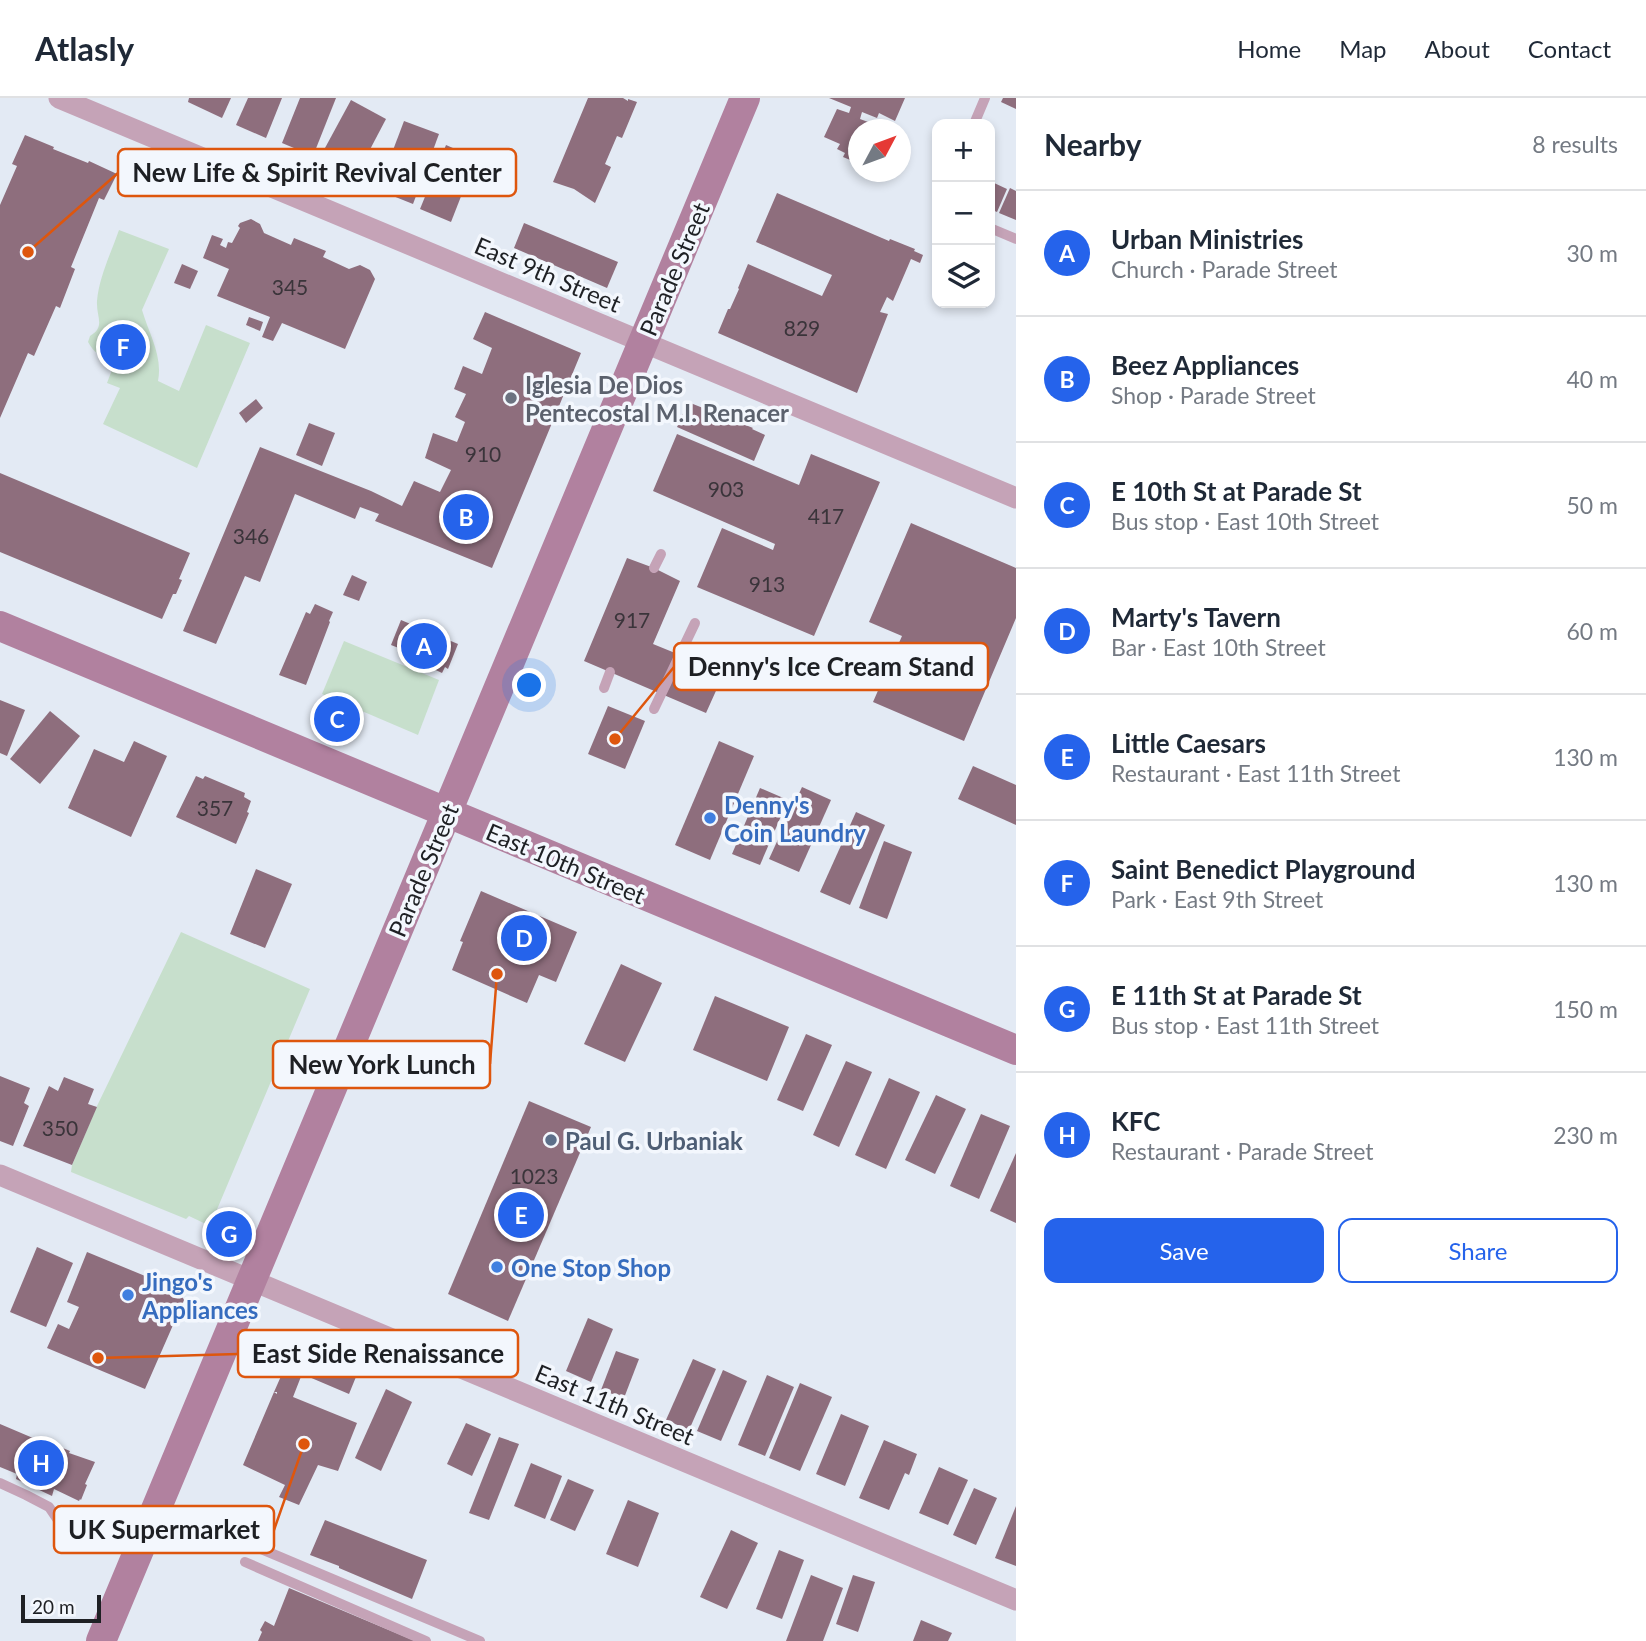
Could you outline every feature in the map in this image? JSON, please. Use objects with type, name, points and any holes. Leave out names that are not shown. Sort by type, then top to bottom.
[{"type":"main road","name":"Parade Street","points":[[101,1641],[745,98]]},
{"type":"main road","name":"East 10th Street","points":[[0,626],[1016,1050]]},
{"type":"street","name":"East 9th Street","points":[[59,98],[1016,498]]},
{"type":"street","name":"East 11th Street","points":[[0,1175],[1016,1600]]},
{"type":"lane","points":[[976,119],[985,98]]},
{"type":"lane","points":[[995,230],[1016,239]]},
{"type":"lane","points":[[654,568],[661,554]]},
{"type":"lane","points":[[654,709],[695,623]]},
{"type":"lane","points":[[604,688],[610,672]]},
{"type":"lane","points":[[0,1483],[49,1507],[64,1529]]},
{"type":"lane","points":[[156,1505],[480,1641]]},
{"type":"lane","points":[[245,1562],[426,1641]]},
{"type":"green space","points":[[119,230],[169,249],[142,310],[157,354],[158,381],[179,391],[206,325],[250,343],[197,468],[103,424],[120,388],[107,383],[115,362],[99,355],[88,342],[98,329],[98,292]]},
{"type":"green space","points":[[344,641],[439,680],[418,735],[322,694]]},
{"type":"green space","points":[[181,932],[310,989],[210,1226],[189,1216],[186,1219],[71,1172],[97,1106]]},
{"type":"building","points":[[189,98],[231,98],[222,118],[188,102]]},
{"type":"building","points":[[248,98],[282,98],[266,138],[236,125]]},
{"type":"building","points":[[300,98],[336,98],[313,156],[282,143]]},
{"type":"building","points":[[588,98],[623,98],[637,102],[622,138],[617,136],[605,164],[611,167],[595,203],[574,189],[553,182]]},
{"type":"building","points":[[829,98],[905,98],[896,119],[879,113],[877,118],[862,112],[860,119],[848,119],[848,159],[843,157],[845,153],[837,149],[840,144],[824,137],[837,109],[849,113],[851,107]]},
{"type":"building","points":[[1003,98],[1016,98],[1016,109],[1001,102]]},
{"type":"building","points":[[351,100],[386,119],[355,178],[319,159]]},
{"type":"building","points":[[404,121],[439,134],[413,204],[378,190]]},
{"type":"building","points":[[25,135],[117,174],[104,200],[99,198],[71,267],[75,269],[60,308],[56,306],[34,356],[28,353],[0,418],[0,205],[17,166],[12,164]]},
{"type":"building","points":[[446,145],[476,158],[451,222],[420,209]]},
{"type":"building","points":[[995,183],[1007,189],[997,212],[995,211]]},
{"type":"building","points":[[1010,188],[1016,191],[1016,220],[999,213]]},
{"type":"building","points":[[777,193],[889,241],[890,239],[915,249],[914,251],[923,255],[920,263],[911,259],[893,301],[887,297],[880,312],[888,314],[857,393],[718,333],[748,264],[822,296],[832,275],[756,242]]},
{"type":"building","points":[[251,219],[260,224],[264,233],[291,245],[294,238],[326,251],[323,257],[349,269],[360,265],[370,270],[375,279],[345,349],[282,323],[273,341],[262,337],[270,317],[217,296],[229,269],[203,258],[212,235],[223,239],[220,245],[226,248],[228,242],[232,243],[240,223]]},
{"type":"building","points":[[524,223],[618,262],[607,288],[514,248]]},
{"type":"building","points":[[182,264],[198,271],[190,289],[174,283]]},
{"type":"building","points":[[485,312],[581,353],[492,568],[375,521],[379,514],[360,507],[355,519],[295,494],[260,582],[245,576],[216,644],[183,631],[260,447],[402,506],[414,481],[440,492],[451,470],[425,458],[433,433],[457,442],[465,422],[455,417],[466,394],[454,389],[463,366],[482,374],[492,348],[473,339]]},
{"type":"building","points":[[249,317],[263,322],[260,331],[246,325]]},
{"type":"building","points":[[256,399],[263,408],[246,423],[239,413]]},
{"type":"building","points":[[688,402],[765,435],[754,461],[677,427]]},
{"type":"building","points":[[309,423],[335,433],[322,466],[296,455]]},
{"type":"building","points":[[677,434],[799,485],[811,454],[880,482],[814,636],[697,587],[722,528],[773,550],[775,544],[653,491]]},
{"type":"building","points":[[0,473],[190,553],[179,579],[182,580],[162,619],[0,552]]},
{"type":"building","points":[[911,523],[1016,568],[1016,618],[964,741],[873,702],[902,636],[869,622]]},
{"type":"building","points":[[627,558],[680,581],[653,644],[724,673],[706,713],[584,661]]},
{"type":"building","points":[[352,575],[367,582],[359,601],[343,595]]},
{"type":"building","points":[[315,604],[333,612],[306,685],[279,675],[306,612],[310,614]]},
{"type":"building","points":[[401,620],[458,644],[448,669],[445,667],[442,673],[421,663],[423,660],[419,656],[391,645]]},
{"type":"building","points":[[0,700],[25,710],[7,756],[0,753]]},
{"type":"building","points":[[608,706],[645,721],[625,769],[588,754]]},
{"type":"building","points":[[50,711],[80,736],[40,784],[10,759]]},
{"type":"building","points":[[333,713],[346,719],[343,725],[330,719]]},
{"type":"building","points":[[134,741],[167,756],[131,837],[68,808],[94,749],[124,762]]},
{"type":"building","points":[[719,741],[754,756],[710,860],[675,845]]},
{"type":"building","points":[[973,766],[1016,785],[1016,825],[958,799]]},
{"type":"building","points":[[196,776],[203,779],[205,776],[245,793],[244,797],[251,801],[236,844],[176,817]]},
{"type":"building","points":[[802,787],[831,800],[799,872],[769,859]]},
{"type":"building","points":[[760,788],[788,800],[760,865],[732,854]]},
{"type":"building","points":[[856,812],[885,825],[850,905],[820,892]]},
{"type":"building","points":[[884,841],[912,852],[887,919],[859,908]]},
{"type":"building","points":[[256,869],[292,884],[265,948],[230,934]]},
{"type":"building","points":[[481,891],[577,932],[556,982],[539,975],[527,1003],[452,970],[463,942],[460,941]]},
{"type":"building","points":[[621,964],[662,983],[625,1062],[584,1044]]},
{"type":"building","points":[[715,996],[789,1027],[767,1081],[693,1050]]},
{"type":"building","points":[[806,1034],[832,1045],[803,1111],[777,1100]]},
{"type":"building","points":[[846,1061],[872,1072],[839,1147],[813,1135]]},
{"type":"building","points":[[0,1076],[30,1088],[24,1103],[29,1106],[13,1146],[0,1141]]},
{"type":"building","points":[[64,1077],[94,1089],[88,1104],[97,1107],[72,1165],[23,1146],[49,1086],[58,1091]]},
{"type":"building","points":[[889,1078],[920,1092],[886,1169],[855,1155]]},
{"type":"building","points":[[936,1095],[966,1109],[935,1174],[905,1160]]},
{"type":"building","points":[[529,1101],[591,1127],[508,1321],[448,1294]]},
{"type":"building","points":[[981,1114],[1010,1126],[979,1199],[950,1186]]},
{"type":"building","points":[[1016,1153],[1016,1223],[990,1211]]},
{"type":"building","points":[[37,1247],[73,1263],[46,1327],[10,1312]]},
{"type":"building","points":[[87,1252],[179,1290],[184,1300],[145,1389],[47,1348],[58,1324],[69,1329],[79,1307],[67,1302]]},
{"type":"building","points":[[588,1318],[613,1329],[591,1382],[566,1371]]},
{"type":"building","points":[[297,1340],[360,1367],[349,1394],[302,1374],[293,1397],[357,1423],[338,1471],[318,1465],[299,1505],[279,1497],[285,1485],[243,1465],[274,1392]]},
{"type":"building","points":[[616,1351],[639,1359],[624,1398],[601,1390]]},
{"type":"building","points":[[693,1359],[716,1369],[689,1430],[666,1420]]},
{"type":"building","points":[[723,1370],[747,1381],[721,1441],[697,1431]]},
{"type":"building","points":[[767,1375],[794,1387],[765,1456],[738,1445]]},
{"type":"building","points":[[800,1383],[832,1397],[800,1471],[769,1458]]},
{"type":"building","points":[[386,1389],[412,1402],[381,1471],[355,1458]]},
{"type":"building","points":[[841,1414],[869,1426],[845,1486],[816,1474]]},
{"type":"building","points":[[466,1423],[491,1434],[472,1476],[447,1464]]},
{"type":"building","points":[[0,1424],[95,1462],[81,1500],[54,1489],[52,1496],[16,1479],[17,1474],[0,1467]]},
{"type":"building","points":[[499,1437],[519,1444],[489,1520],[469,1513]]},
{"type":"building","points":[[884,1440],[917,1454],[909,1475],[905,1473],[889,1510],[859,1498]]},
{"type":"building","points":[[531,1463],[562,1476],[545,1519],[514,1506]]},
{"type":"building","points":[[939,1467],[968,1480],[948,1525],[919,1513]]},
{"type":"building","points":[[568,1479],[594,1490],[575,1531],[550,1520]]},
{"type":"building","points":[[974,1488],[997,1498],[976,1545],[953,1535]]},
{"type":"building","points":[[628,1500],[659,1513],[638,1567],[606,1554]]},
{"type":"building","points":[[1016,1506],[1016,1566],[995,1558]]},
{"type":"building","points":[[325,1520],[427,1560],[412,1599],[310,1555]]},
{"type":"building","points":[[731,1530],[758,1543],[727,1609],[700,1597]]},
{"type":"building","points":[[779,1550],[804,1560],[782,1619],[756,1609]]},
{"type":"building","points":[[811,1575],[843,1588],[823,1641],[786,1641]]},
{"type":"building","points":[[853,1575],[875,1582],[858,1632],[836,1624]]},
{"type":"building","points":[[289,1588],[415,1641],[258,1641],[265,1621],[274,1626]]},
{"type":"building","points":[[921,1620],[952,1633],[948,1641],[913,1641]]},
{"type":"place","name":"New Life & Spirit Revival Center","points":[[28,252]]},
{"type":"place","name":"Saint Benedict Playground","points":[[123,347]]},
{"type":"place","name":"Iglesia De Dios Pentecostal M.I. Renacer","points":[[511,398]]},
{"type":"place","name":"Beez Appliances","points":[[466,517]]},
{"type":"place","name":"Urban Ministries","points":[[424,646]]},
{"type":"place","name":"E 10th St at Parade St","points":[[337,719]]},
{"type":"place","name":"Denny's Ice Cream Stand","points":[[615,739]]},
{"type":"place","name":"Denny's Coin Laundry","points":[[710,818]]},
{"type":"place","name":"Marty's Tavern","points":[[524,938]]},
{"type":"place","name":"New York Lunch","points":[[497,974]]},
{"type":"place","name":"Paul G. Urbaniak","points":[[551,1140]]},
{"type":"place","name":"Little Caesars","points":[[521,1215]]},
{"type":"place","name":"E 11th St at Parade St","points":[[229,1234]]},
{"type":"place","name":"One Stop Shop","points":[[497,1267]]},
{"type":"place","name":"Jingo's Appliances","points":[[128,1295]]},
{"type":"place","name":"East Side Renaissance","points":[[98,1358]]},
{"type":"place","name":"UK Supermarket","points":[[304,1444]]},
{"type":"place","name":"KFC","points":[[41,1463]]}]
